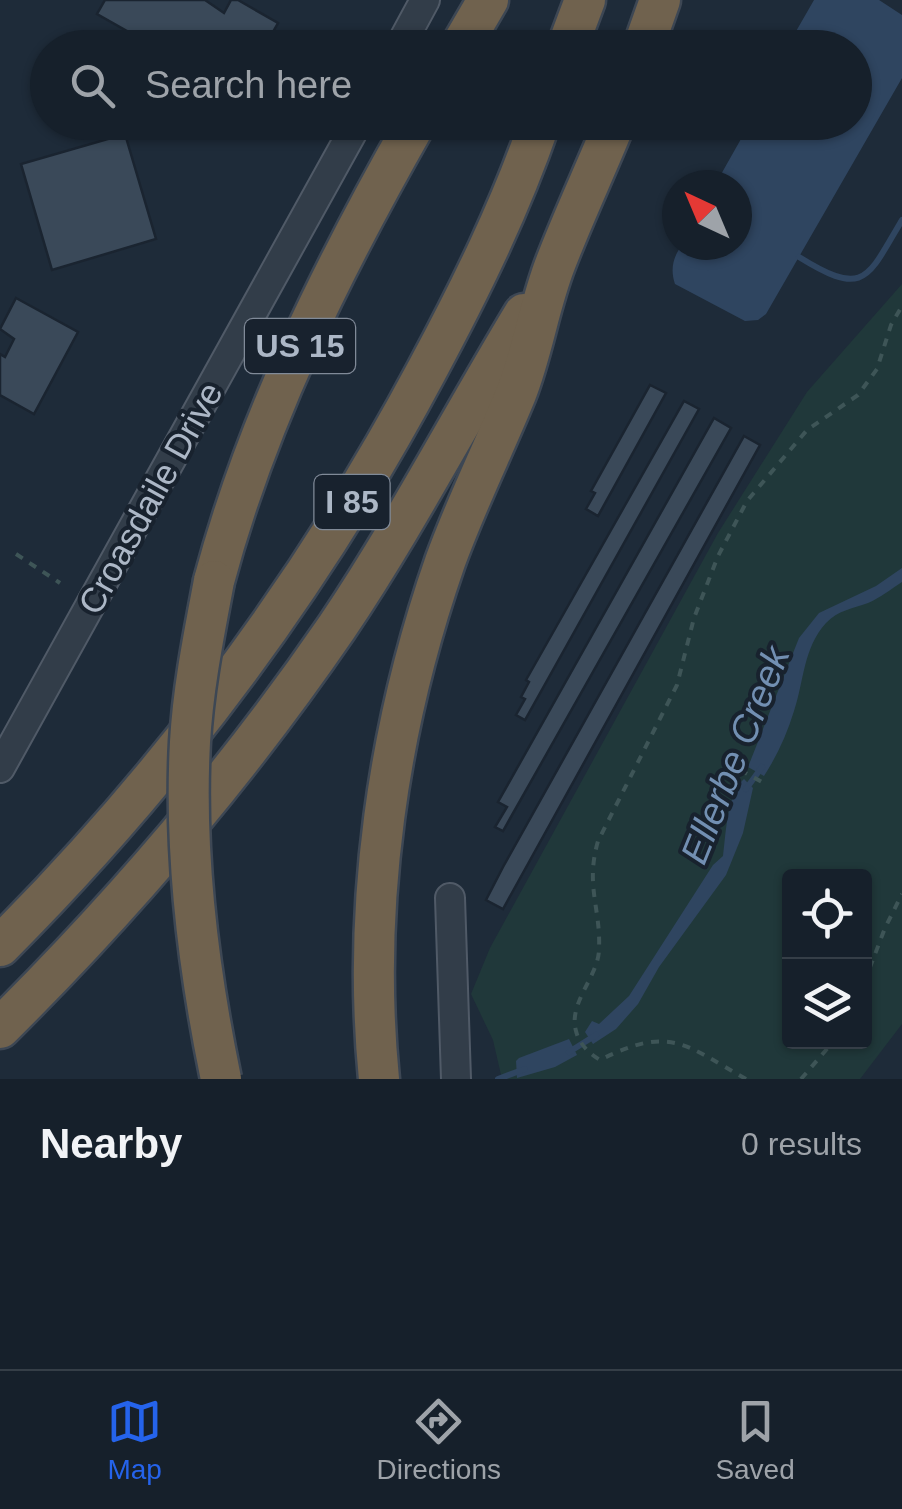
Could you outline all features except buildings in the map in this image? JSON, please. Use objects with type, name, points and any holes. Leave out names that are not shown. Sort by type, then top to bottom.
[{"type":"highway","points":[[470,30],[488,0]]},
{"type":"highway","points":[[574,30],[585,0]]},
{"type":"highway","points":[[649,30],[660,0]]},
{"type":"highway","name":"US 15","points":[[220,1079],[198,956],[188,798],[199,663],[214,582],[244,482],[290,367],[407,140]]},
{"type":"highway","name":"I 85","points":[[0,946],[156,776],[302,581],[362,486],[465,300],[534,140]]},
{"type":"highway","name":"I 85","points":[[0,1028],[141,877],[291,690],[389,545],[555,264],[607,140]]},
{"type":"highway","points":[[380,1079],[374,974],[377,909],[400,724],[440,577],[517,390],[555,264]]},
{"type":"street","points":[[409,30],[425,0]]},
{"type":"street","name":"Croasdaile Drive","points":[[0,768],[348,140]]},
{"type":"street","points":[[450,898],[456,1079]]},
{"type":"path","points":[[746,1079],[693,1047],[658,1039],[627,1046],[600,1060],[589,1054],[575,1030],[577,1010],[599,952],[590,880],[593,858],[677,685],[694,618],[718,556],[747,500],[807,430],[858,396],[877,369],[891,325],[902,306]]},
{"type":"path","points":[[16,554],[60,583]]},
{"type":"path","points":[[740,770],[764,783]]},
{"type":"path","points":[[872,964],[902,894]]},
{"type":"path","points":[[801,1079],[827,1049]]},
{"type":"green space","points":[[902,284],[902,1024],[860,1079],[502,1079],[493,1040],[471,994],[490,948],[718,533],[807,392]]},
{"type":"water","points":[[814,0],[879,0],[902,15],[902,78],[872,130],[872,30],[797,30]]},
{"type":"water","points":[[740,140],[866,140],[766,314],[758,320],[745,321],[675,284],[673,263],[752,260],[752,170],[723,170]]},
{"type":"water","points":[[902,568],[902,582],[872,601],[835,615],[818,633],[777,753],[764,776],[748,767],[799,638],[819,613],[876,586]]},
{"type":"water","points":[[744,779],[753,788],[743,833],[726,875],[659,967],[638,1004],[616,1029],[593,1044],[585,1032],[592,1021],[599,1024],[629,996],[713,865],[723,856],[731,804]]},
{"type":"water","points":[[569,1039],[577,1055],[555,1067],[517,1078],[519,1058]]},
{"type":"waterway","points":[[799,257],[838,277],[862,276],[880,256],[902,220]]},
{"type":"waterway","name":"Ellerbe Creek","points":[[746,789],[762,767]]},
{"type":"waterway","name":"Ellerbe Creek","points":[[569,1052],[596,1035]]},
{"type":"waterway","name":"Ellerbe Creek","points":[[498,1079],[525,1069]]}]
